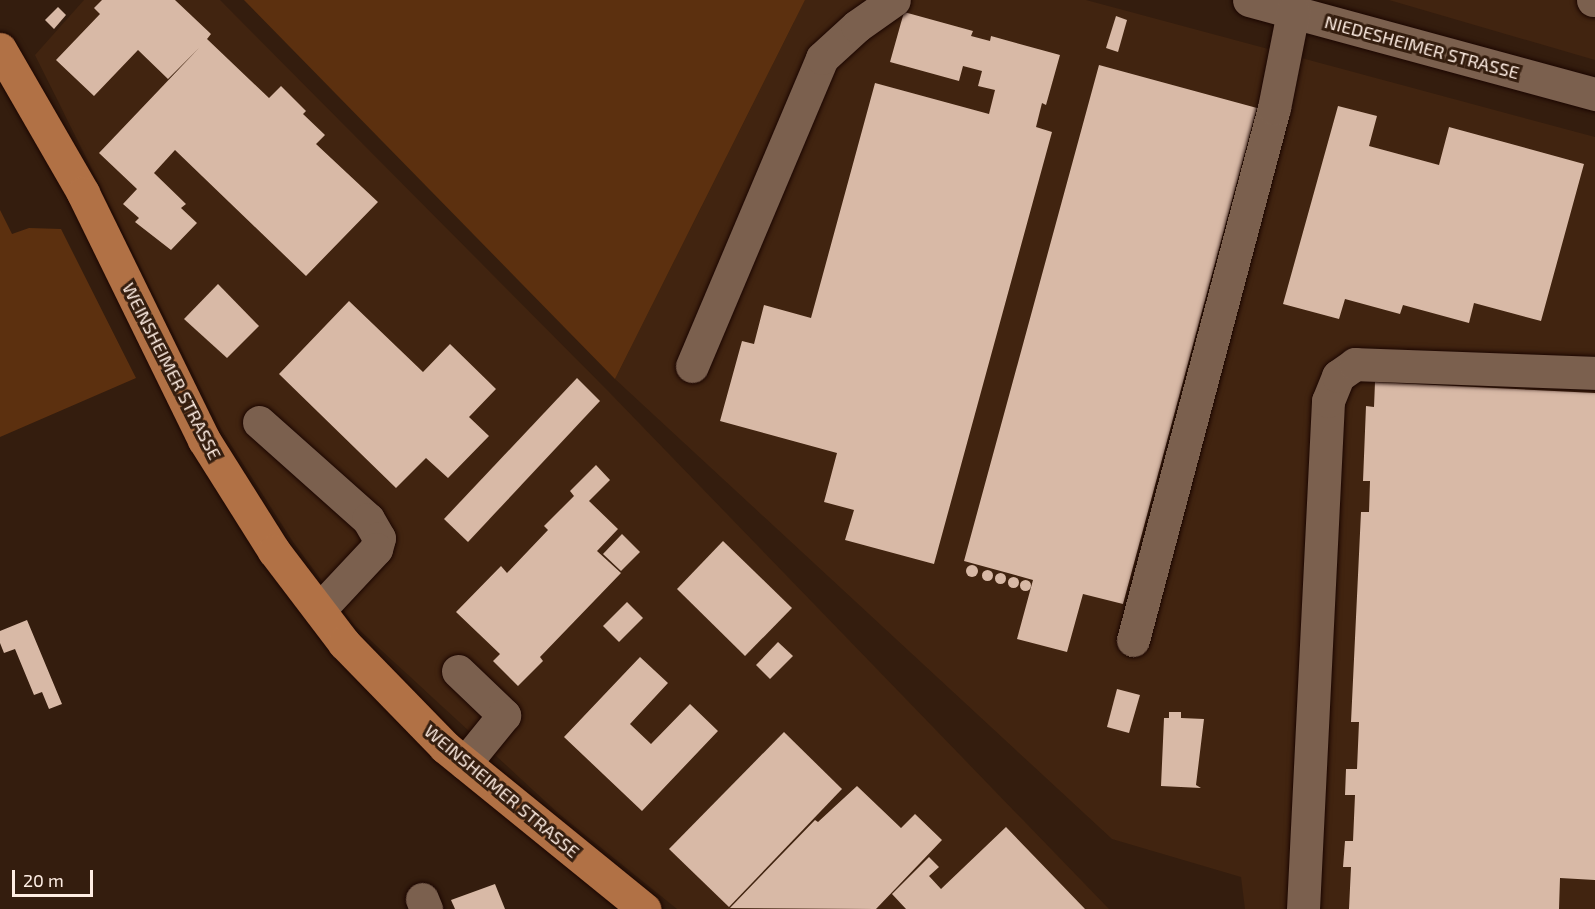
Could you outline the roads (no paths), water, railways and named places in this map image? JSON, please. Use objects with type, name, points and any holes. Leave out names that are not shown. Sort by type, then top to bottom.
[{"type":"main road","name":"WEINSHEIMER STRASSE","points":[[0,49],[83,193],[204,440],[274,551],[352,651],[465,763],[644,909]]},
{"type":"street","points":[[692,366],[822,58],[857,26],[894,0]]},
{"type":"street","name":"NIEDESHEIMER STRASSE","points":[[1249,0],[1595,94]]},
{"type":"street","points":[[1133,640],[1274,108],[1293,12]]},
{"type":"street","points":[[1303,909],[1328,401],[1338,376],[1355,364],[1595,373]]},
{"type":"street","points":[[259,422],[368,519],[379,538],[376,549],[319,609]]},
{"type":"street","points":[[458,671],[504,716],[465,763]]}]
